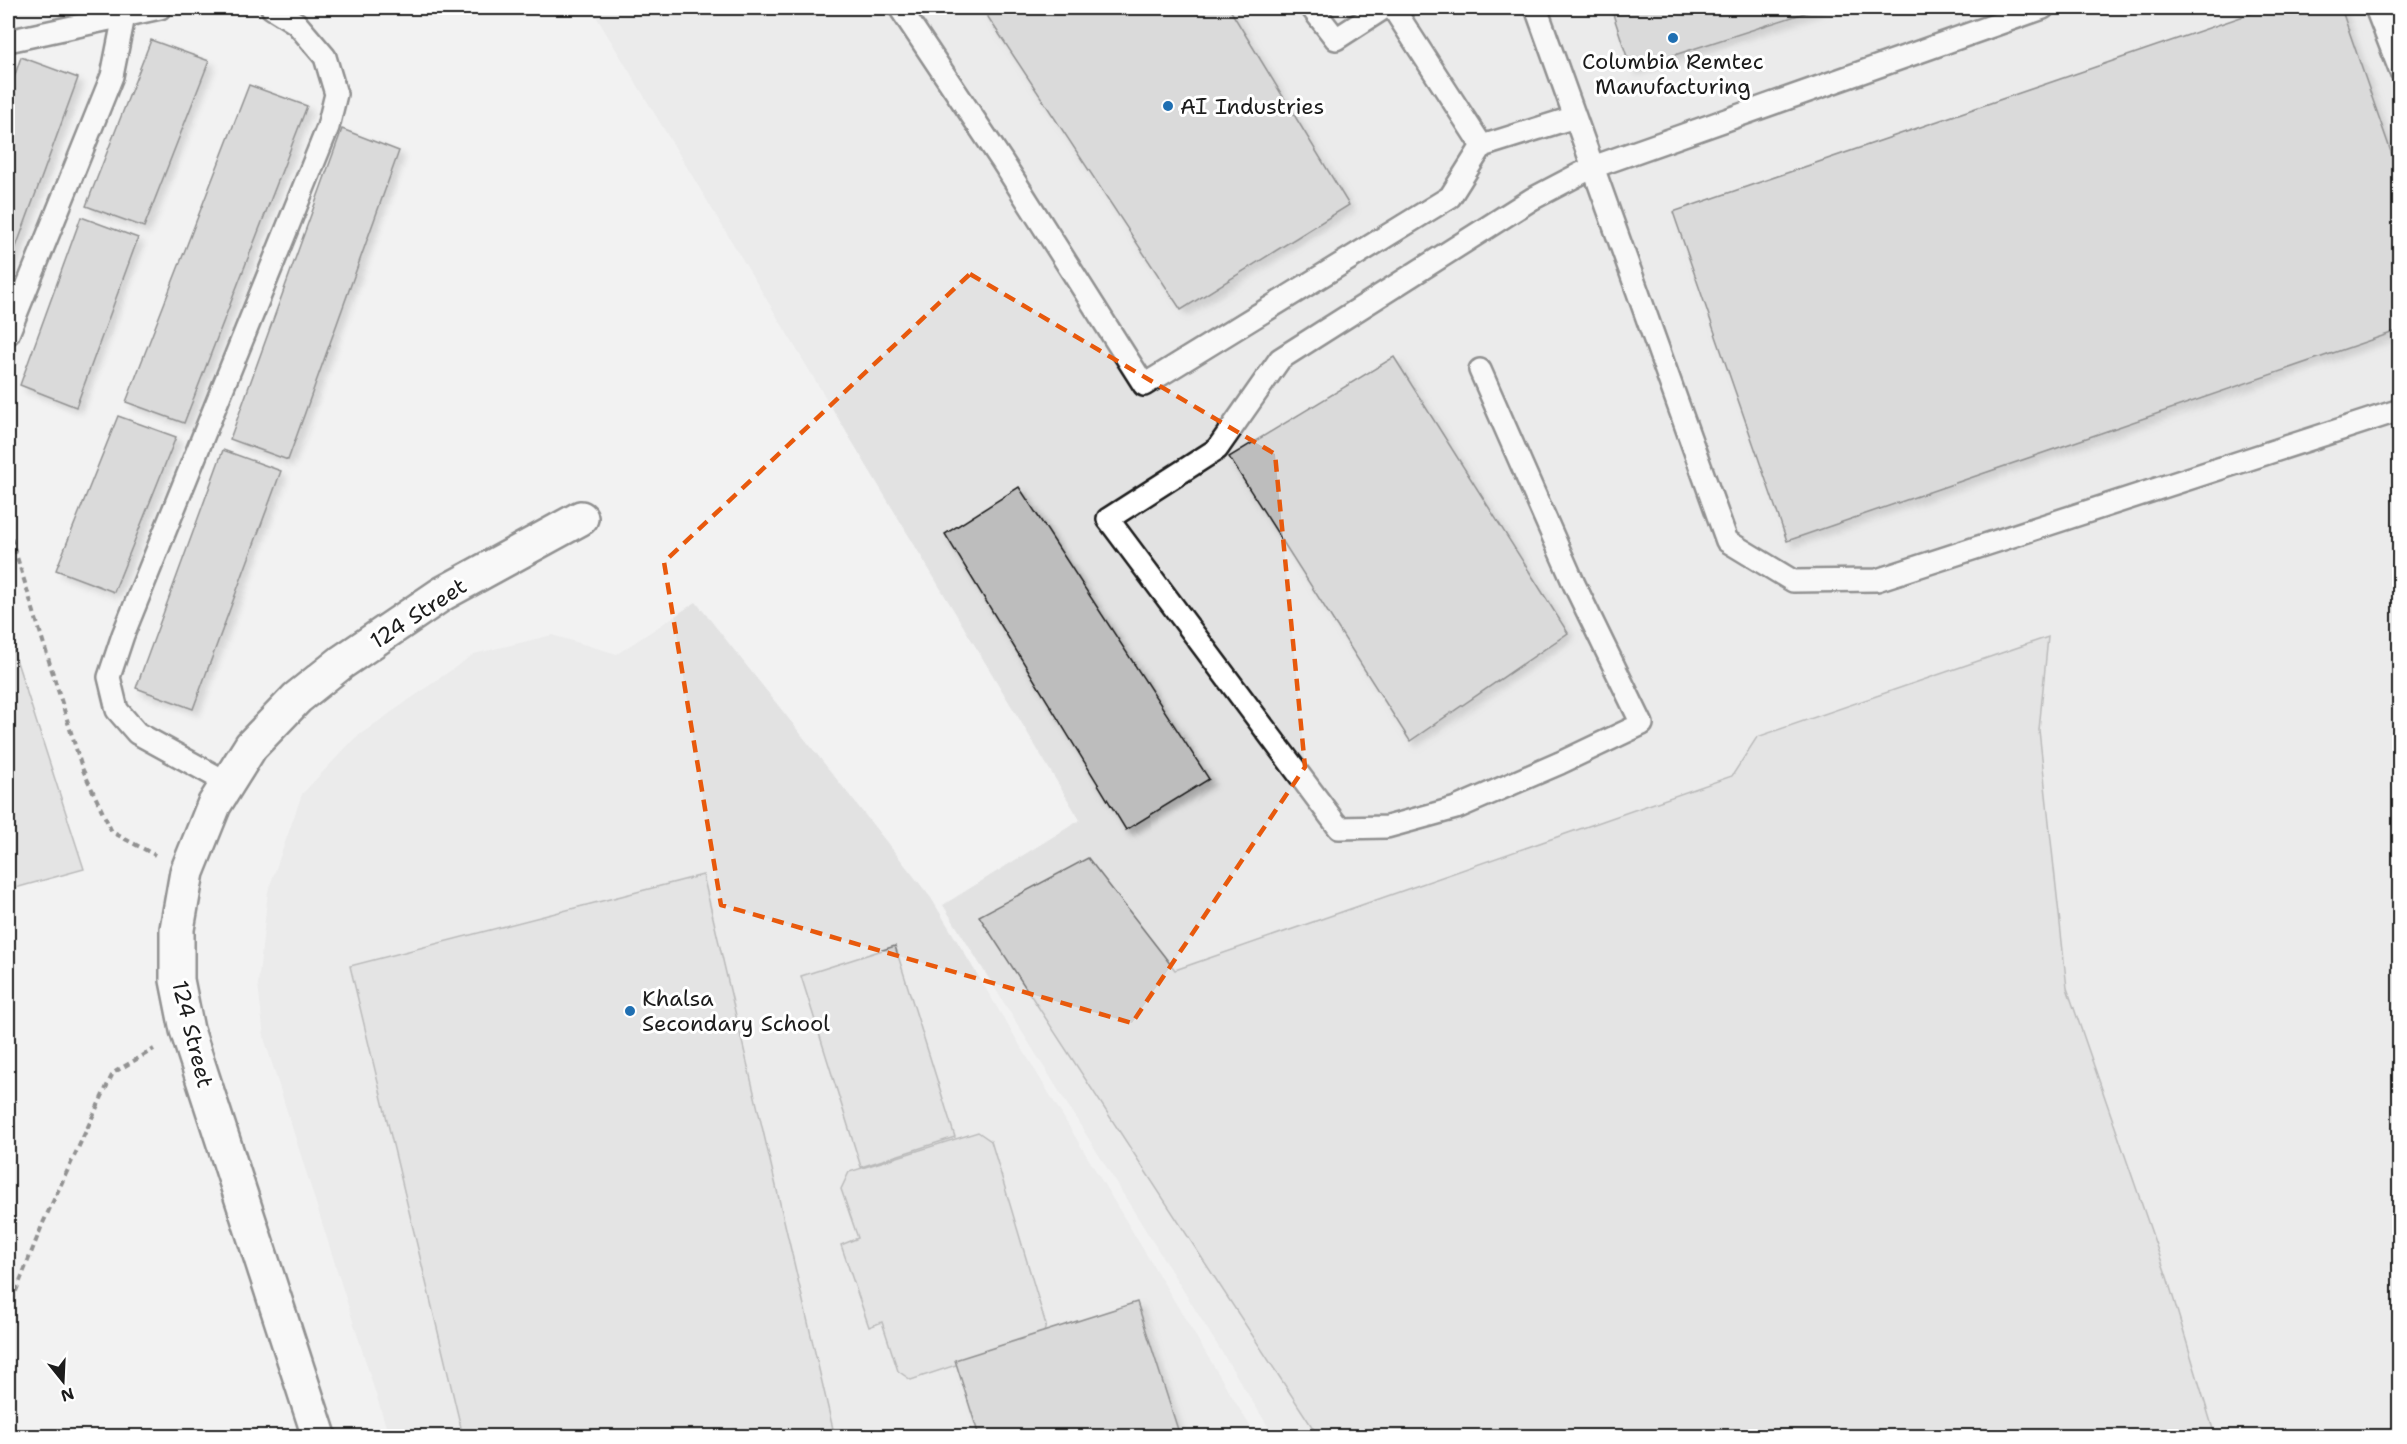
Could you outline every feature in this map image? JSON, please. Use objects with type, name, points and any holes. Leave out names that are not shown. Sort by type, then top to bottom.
[{"type":"street","name":"124 Street","points":[[319,1437],[187,1030],[177,980],[177,929],[187,872],[214,805],[251,746],[297,698],[342,662],[442,594],[581,519]]},
{"type":"lane","points":[[8,41],[160,8]]},
{"type":"lane","points":[[228,783],[137,733],[117,710],[109,677],[123,635],[328,127],[336,94],[325,57],[297,24],[272,8]]},
{"type":"lane","points":[[900,8],[1002,161],[1144,385],[1450,197],[1482,146],[1575,117]]},
{"type":"lane","points":[[1312,8],[1336,39],[1384,8]]},
{"type":"lane","points":[[1393,8],[1482,146]]},
{"type":"lane","points":[[1536,8],[1727,541],[1794,581],[1877,580],[2400,410]]},
{"type":"lane","points":[[1480,370],[1574,584],[1642,724],[1456,808],[1387,827],[1339,828],[1108,519],[1217,448],[1280,359],[1532,199],[1593,167],[2043,8]]},
{"type":"lane","points":[[2376,8],[2400,70]]},
{"type":"lane","points":[[8,334],[112,76],[124,16]]},
{"type":"path","points":[[8,528],[82,768],[112,832],[145,849]]},
{"type":"path","points":[[8,1311],[42,1223],[112,1073],[187,1030]]},
{"type":"highlighted area","points":[[970,274],[1275,454],[1305,767],[1132,1023],[721,905],[664,562]]},
{"type":"shaded area","points":[[591,8],[2399,8],[2399,1436],[1274,1436],[943,905],[1080,820]]},
{"type":"shaded area","name":"Khalsa Secondary School","points":[[696,602],[931,898],[1256,1436],[389,1436],[264,1038],[258,984],[268,891],[302,794],[355,738],[474,654],[552,635],[617,654]]},
{"type":"shaded area","points":[[8,634],[84,869],[8,890]]},
{"type":"shaded area","points":[[2048,637],[2039,730],[2067,988],[2167,1277],[2215,1436],[1318,1436],[979,916],[1088,858],[1175,970],[1732,776],[1757,737]]},
{"type":"shaded area","points":[[703,875],[833,1429],[800,1436],[463,1436],[350,966]]},
{"type":"shaded area","points":[[895,946],[955,1137],[861,1167],[801,976]]},
{"type":"shaded area","points":[[978,1132],[991,1141],[1046,1325],[1043,1336],[911,1380],[898,1371],[882,1322],[869,1327],[841,1245],[858,1238],[841,1189],[849,1172]]},
{"type":"building","name":"AI Industries","points":[[982,8],[1229,8],[1349,205],[1181,310]]},
{"type":"building","name":"Columbia Remtec Manufacturing","points":[[1611,8],[1820,8],[1631,69]]},
{"type":"building","points":[[2267,8],[2341,8],[2400,178],[2400,330],[1787,541],[1673,212]]},
{"type":"building","points":[[151,40],[209,61],[144,227],[86,206]]},
{"type":"building","points":[[21,57],[78,78],[8,269],[8,95]]},
{"type":"building","points":[[249,85],[307,106],[184,423],[126,402]]},
{"type":"building","points":[[342,129],[399,151],[288,460],[230,439]]},
{"type":"building","points":[[81,217],[138,238],[76,407],[20,385]]},
{"type":"building","points":[[1394,357],[1568,633],[1410,741],[1229,457]]},
{"type":"building","points":[[118,416],[176,437],[114,592],[56,570]]},
{"type":"building","points":[[223,450],[281,471],[193,709],[136,688]]},
{"type":"building","points":[[1019,487],[1209,779],[1126,830],[945,534]]},
{"type":"building","points":[[1137,1302],[1180,1436],[979,1436],[955,1360]]},
{"type":"place","name":"Columbia Remtec Manufacturing","points":[[1673,38]]},
{"type":"place","name":"AI Industries","points":[[1168,106]]},
{"type":"place","name":"Khalsa Secondary School","points":[[630,1011]]}]
